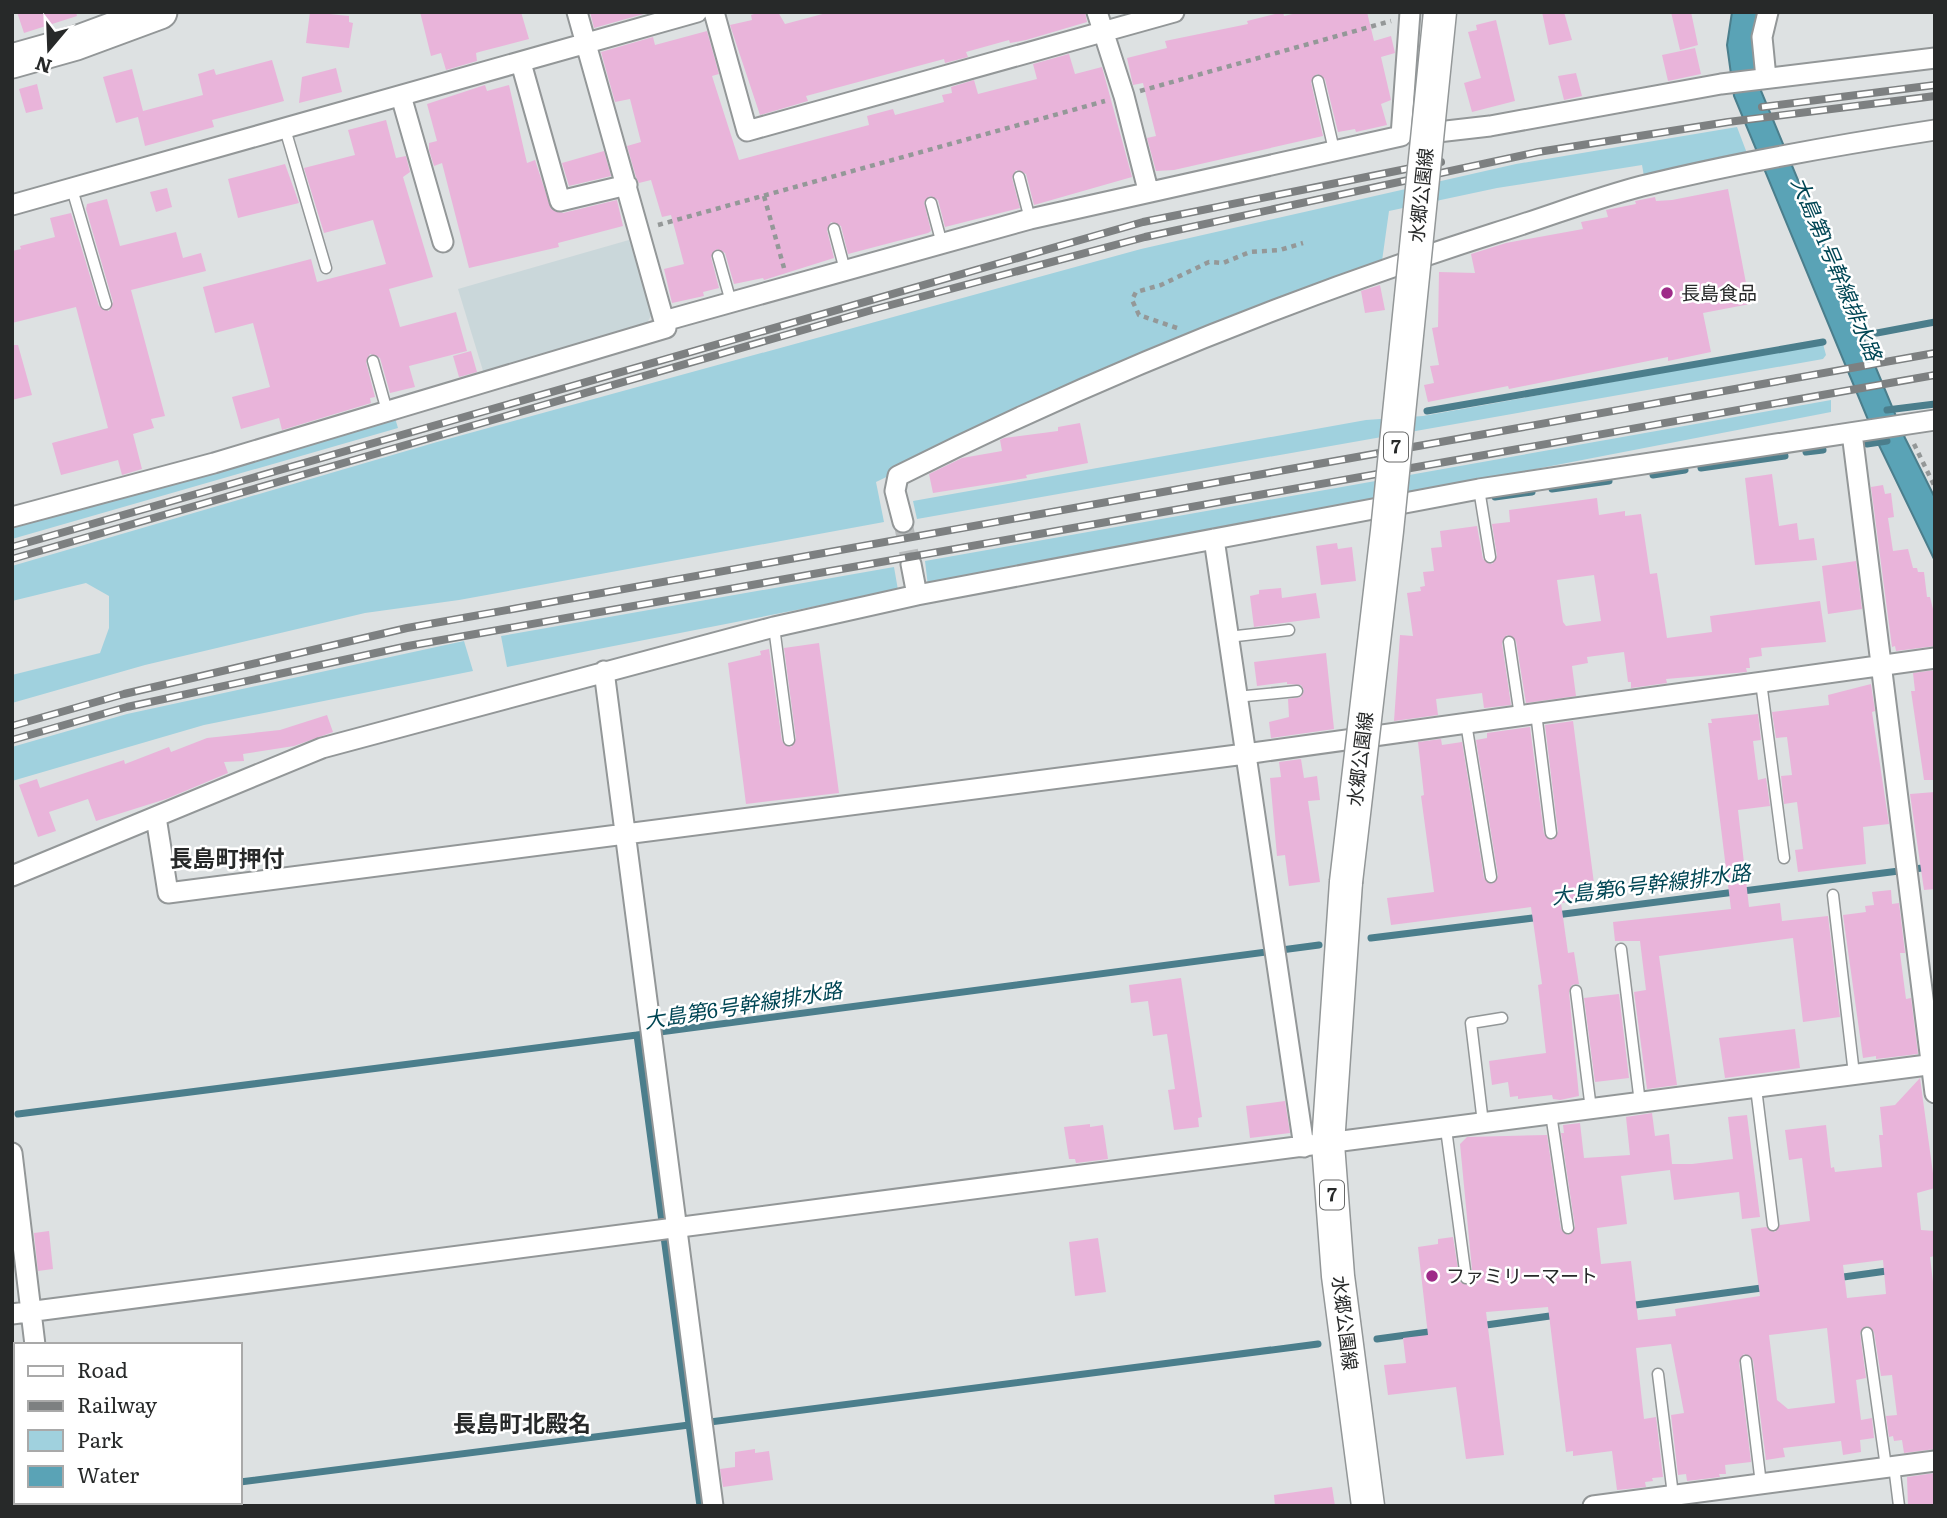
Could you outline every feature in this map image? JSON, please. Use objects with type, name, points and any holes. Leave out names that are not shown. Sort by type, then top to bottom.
[{"type":"highway","points":[[12,61],[146,15]]},
{"type":"main road","name":"水郷公園線","points":[[1368,1506],[1338,1276],[1316,1146],[1387,531],[1420,14]]},
{"type":"street","points":[[12,517],[387,411],[666,328],[577,12]]},
{"type":"street","points":[[12,205],[697,12]]},
{"type":"street","points":[[714,12],[747,131],[1174,12]]},
{"type":"street","points":[[1097,12],[1124,96],[1148,190]]},
{"type":"street","points":[[1762,78],[1762,37],[1768,12]]},
{"type":"street","points":[[1401,136],[1420,14]]},
{"type":"street","points":[[664,321],[1030,219],[1148,190],[1401,136],[1490,126],[1762,78],[1935,58]]},
{"type":"street","points":[[521,63],[560,201],[627,185]]},
{"type":"street","points":[[401,96],[443,242]]},
{"type":"street","points":[[902,522],[895,491],[898,476],[1004,423],[1201,336],[1373,272],[1642,186],[1790,153],[1935,130]]},
{"type":"street","points":[[12,876],[322,748],[774,627],[917,595],[1479,489],[1935,419]]},
{"type":"street","points":[[1860,432],[1881,665],[1935,1093]]},
{"type":"street","points":[[1213,539],[1275,952],[1316,1146]]},
{"type":"street","points":[[911,564],[917,595]]},
{"type":"street","points":[[156,817],[168,893],[1245,754],[1935,658]]},
{"type":"street","points":[[604,671],[649,1031],[667,1230],[713,1506]]},
{"type":"street","points":[[22,1313],[1933,1064]]},
{"type":"street","points":[[12,1153],[22,1313],[34,1343]]},
{"type":"street","points":[[1593,1506],[1935,1461]]},
{"type":"lane","points":[[1318,81],[1334,150]]},
{"type":"lane","points":[[285,129],[326,268]]},
{"type":"lane","points":[[1018,177],[1030,219]]},
{"type":"lane","points":[[72,188],[106,304]]},
{"type":"lane","points":[[930,203],[943,244]]},
{"type":"lane","points":[[834,229],[845,270]]},
{"type":"lane","points":[[718,256],[731,302]]},
{"type":"lane","points":[[373,361],[387,411]]},
{"type":"lane","points":[[1479,489],[1490,557]]},
{"type":"lane","points":[[774,627],[789,740]]},
{"type":"lane","points":[[1228,637],[1289,630]]},
{"type":"lane","points":[[1509,642],[1528,715],[1551,833]]},
{"type":"lane","points":[[1760,682],[1784,858]]},
{"type":"lane","points":[[1236,697],[1297,691]]},
{"type":"lane","points":[[1466,723],[1490,877]]},
{"type":"lane","points":[[1833,895],[1854,1074]]},
{"type":"lane","points":[[1621,949],[1640,1103]]},
{"type":"lane","points":[[1576,992],[1591,1109]]},
{"type":"lane","points":[[1483,1124],[1471,1023],[1502,1018]]},
{"type":"lane","points":[[1756,1088],[1773,1225]]},
{"type":"lane","points":[[1551,1114],[1568,1228]]},
{"type":"lane","points":[[1446,1129],[1466,1278]]},
{"type":"lane","points":[[1867,1333],[1899,1506]]},
{"type":"lane","points":[[1746,1361],[1761,1484]]},
{"type":"lane","points":[[1658,1374],[1674,1495]]},
{"type":"path","points":[[640,230],[1420,14]]},
{"type":"path","points":[[764,195],[789,286]]},
{"type":"path","points":[[1201,336],[1139,315],[1132,300],[1136,292],[1161,285],[1209,262],[1223,262],[1250,252],[1280,250],[1303,243]]},
{"type":"path","points":[[1904,424],[1935,487]]},
{"type":"shaded area","points":[[629,240],[652,314],[647,323],[541,354],[541,359],[484,374],[458,289]]},
{"type":"green space","points":[[1737,127],[1748,156],[1645,182],[1642,165],[1497,188],[1389,211],[1382,261],[1117,366],[876,482],[884,522],[459,600],[365,613],[145,665],[12,703],[12,675],[100,653],[109,628],[109,596],[86,583],[12,601],[12,566],[437,442],[1141,249],[1516,164]]},
{"type":"green space","points":[[1823,344],[1826,355],[1823,359],[917,519],[913,501],[1366,420],[1423,416]]},
{"type":"green space","points":[[1831,400],[1831,412],[928,586],[925,561]]},
{"type":"green space","points":[[395,418],[398,428],[12,539],[12,527]]},
{"type":"green space","points":[[894,567],[898,590],[507,667],[501,636]]},
{"type":"green space","points":[[464,641],[473,671],[204,725],[12,781],[12,747],[127,714]]},
{"type":"water","points":[[1732,12],[1760,12],[1759,72],[1754,74],[1905,438],[1935,498],[1935,561],[1876,439],[1734,96],[1727,45]]},
{"type":"building","points":[[17,12],[76,12],[77,16],[24,33]]},
{"type":"building","points":[[310,12],[349,16],[349,22],[353,23],[349,48],[306,43]]},
{"type":"building","points":[[420,12],[521,12],[529,39],[476,53],[477,61],[446,70],[441,53],[431,56]]},
{"type":"building","points":[[590,12],[646,12],[647,13],[594,28]]},
{"type":"building","points":[[778,12],[785,24],[830,12],[1085,12],[1087,22],[1026,40],[1010,43],[1009,40],[966,52],[968,57],[945,63],[944,59],[806,96],[808,101],[760,115],[730,25],[752,20],[751,15]]},
{"type":"building","points":[[1283,12],[1284,16],[1301,12],[1367,12],[1374,41],[1391,36],[1395,53],[1381,57],[1391,100],[1381,104],[1387,125],[1356,132],[1355,129],[1338,132],[1325,79],[1317,74],[1311,82],[1323,136],[1174,170],[1156,171],[1147,138],[1156,136],[1143,83],[1133,85],[1127,58],[1167,48],[1165,41],[1248,24],[1247,21]]},
{"type":"building","points":[[1542,12],[1564,12],[1572,40],[1549,45]]},
{"type":"building","points":[[1671,12],[1691,12],[1698,45],[1680,50]]},
{"type":"building","points":[[1496,20],[1515,101],[1472,112],[1464,83],[1481,78],[1468,32],[1477,30],[1476,25]]},
{"type":"building","points":[[707,31],[719,74],[712,76],[739,160],[869,125],[867,116],[893,109],[895,115],[944,102],[942,95],[952,93],[951,87],[974,80],[978,94],[1037,79],[1033,64],[1069,54],[1075,74],[1102,67],[1132,177],[1034,205],[1026,174],[1016,170],[1012,178],[1020,208],[945,227],[938,200],[930,196],[924,202],[931,231],[848,254],[841,226],[831,222],[827,230],[834,258],[764,280],[763,278],[734,284],[725,253],[717,249],[711,257],[719,288],[703,292],[704,296],[672,303],[664,269],[684,264],[671,215],[662,217],[651,180],[639,183],[636,177],[627,146],[641,142],[630,99],[615,102],[601,52],[653,37],[655,45]]},
{"type":"building","points":[[1695,48],[1701,74],[1668,81],[1662,55]]},
{"type":"building","points":[[272,60],[284,101],[212,120],[214,127],[145,146],[138,117],[116,123],[103,77],[132,69],[143,111],[203,95],[198,74],[214,69],[216,75]]},
{"type":"building","points":[[336,68],[342,92],[299,103],[302,77]]},
{"type":"building","points":[[1576,73],[1582,96],[1564,100],[1558,76]]},
{"type":"building","points":[[37,84],[43,109],[26,113],[19,89]]},
{"type":"building","points":[[485,85],[487,91],[509,85],[527,163],[535,160],[551,209],[563,213],[617,200],[623,226],[558,243],[559,247],[469,268],[442,163],[434,166],[429,150],[429,143],[437,141],[427,104]]},
{"type":"building","points":[[386,120],[396,158],[406,156],[410,172],[403,177],[433,277],[389,289],[400,327],[456,312],[467,351],[409,366],[415,387],[390,393],[380,358],[370,354],[366,362],[375,397],[370,398],[371,403],[282,430],[279,418],[241,429],[232,397],[270,387],[253,323],[215,333],[203,287],[311,259],[317,282],[386,264],[373,220],[324,233],[304,168],[355,155],[348,130]]},
{"type":"building","points":[[604,151],[611,176],[569,186],[562,163]]},
{"type":"building","points":[[285,164],[299,203],[238,218],[228,179]]},
{"type":"building","points":[[167,188],[172,207],[156,212],[150,192]]},
{"type":"building","points":[[1728,189],[1750,304],[1703,313],[1711,352],[1668,361],[1668,357],[1509,389],[1508,386],[1428,402],[1424,385],[1434,383],[1430,366],[1439,365],[1432,328],[1438,327],[1439,272],[1475,273],[1471,254],[1506,243],[1583,229],[1581,222],[1608,217],[1606,210],[1636,204],[1635,201],[1655,197],[1656,201],[1672,200]]},
{"type":"building","points":[[107,199],[120,246],[176,232],[183,258],[201,253],[206,271],[131,290],[165,416],[151,419],[154,428],[133,434],[142,469],[122,475],[118,460],[61,475],[52,443],[108,428],[76,307],[12,323],[12,251],[21,249],[20,246],[55,237],[50,218],[71,213],[99,306],[109,311],[113,302],[86,209],[87,204]]},
{"type":"building","points":[[1380,285],[1385,310],[1365,313],[1361,291]]},
{"type":"building","points":[[12,345],[18,345],[32,395],[12,400]]},
{"type":"building","points":[[471,351],[477,372],[459,377],[453,356]]},
{"type":"building","points":[[1080,423],[1088,463],[1026,475],[1027,478],[933,493],[929,474],[962,458],[1002,451],[1000,440],[1004,438],[1058,431],[1058,427]]},
{"type":"building","points":[[1772,474],[1779,526],[1797,523],[1799,540],[1814,538],[1817,560],[1755,565],[1745,478]]},
{"type":"building","points":[[1883,485],[1885,494],[1891,493],[1894,517],[1888,518],[1893,551],[1908,549],[1913,568],[1924,572],[1927,597],[1930,597],[1935,617],[1935,646],[1896,651],[1895,646],[1892,647],[1871,487]]},
{"type":"building","points":[[1597,498],[1599,515],[1625,511],[1625,516],[1641,514],[1650,574],[1657,573],[1667,638],[1712,632],[1710,616],[1820,601],[1826,642],[1761,648],[1762,656],[1749,658],[1750,668],[1746,668],[1747,672],[1666,679],[1667,683],[1631,688],[1624,652],[1587,657],[1588,663],[1572,666],[1576,696],[1526,703],[1516,641],[1507,635],[1502,643],[1511,705],[1484,708],[1482,693],[1436,699],[1438,715],[1394,721],[1400,635],[1413,636],[1407,593],[1421,591],[1420,587],[1425,586],[1423,572],[1434,571],[1431,548],[1442,547],[1440,531],[1477,526],[1483,559],[1492,564],[1497,556],[1492,524],[1510,522],[1509,510]],"holes":[[[1594,575],[1601,621],[1566,626],[1563,622],[1557,580]]]},
{"type":"building","points":[[1337,543],[1338,549],[1352,547],[1356,581],[1321,585],[1316,546]]},
{"type":"building","points":[[1856,561],[1862,609],[1828,614],[1822,566]]},
{"type":"building","points":[[1281,588],[1282,598],[1316,593],[1320,618],[1254,627],[1250,596],[1259,594],[1259,590]]},
{"type":"building","points":[[819,643],[839,793],[746,804],[728,663],[761,655],[760,651],[769,649],[782,741],[791,747],[796,739],[784,648]]},
{"type":"building","points":[[1326,653],[1334,729],[1271,738],[1269,722],[1289,717],[1288,699],[1301,697],[1304,690],[1301,685],[1287,682],[1257,686],[1254,662]]},
{"type":"building","points":[[1935,670],[1935,780],[1924,780],[1911,691],[1915,691],[1913,673]]},
{"type":"building","points":[[1871,684],[1875,711],[1872,712],[1889,824],[1863,827],[1866,864],[1798,872],[1795,850],[1803,849],[1797,802],[1784,804],[1781,776],[1792,775],[1787,737],[1776,738],[1772,712],[1829,705],[1828,695]]},
{"type":"building","points":[[1758,714],[1761,740],[1753,741],[1758,780],[1766,778],[1770,806],[1738,810],[1749,907],[1780,903],[1782,921],[1828,916],[1840,1017],[1803,1022],[1793,938],[1659,956],[1677,1085],[1647,1089],[1634,992],[1646,990],[1640,941],[1615,941],[1613,922],[1731,909],[1708,723],[1712,723],[1711,719]]},
{"type":"building","points":[[327,715],[333,732],[294,746],[243,754],[244,761],[224,762],[228,773],[166,799],[96,821],[88,799],[49,812],[56,831],[38,837],[19,785],[37,779],[40,788],[124,760],[125,764],[169,747],[171,752],[207,738],[280,730]]},
{"type":"building","points":[[1573,721],[1596,899],[1561,903],[1568,953],[1574,952],[1579,984],[1572,985],[1569,992],[1579,1096],[1560,1100],[1553,1099],[1552,1095],[1518,1099],[1518,1096],[1510,1097],[1508,1082],[1492,1085],[1489,1061],[1546,1053],[1538,985],[1542,984],[1531,907],[1391,925],[1387,898],[1434,892],[1421,796],[1424,795],[1418,742],[1441,739],[1442,745],[1462,742],[1484,878],[1492,884],[1498,876],[1476,740],[1487,738],[1487,733],[1530,727],[1544,834],[1553,840],[1558,832],[1545,725]]},
{"type":"building","points":[[1301,759],[1304,778],[1317,776],[1320,800],[1308,801],[1320,882],[1289,886],[1285,855],[1277,856],[1270,778],[1281,777],[1279,762]]},
{"type":"building","points":[[1935,792],[1935,889],[1924,890],[1910,794]]},
{"type":"building","points":[[1891,890],[1892,904],[1899,903],[1905,953],[1900,953],[1906,999],[1911,998],[1918,1054],[1863,1058],[1843,915],[1866,912],[1865,906],[1874,905],[1872,892]]},
{"type":"building","points":[[1181,978],[1202,1117],[1198,1118],[1199,1127],[1174,1130],[1168,1090],[1175,1089],[1167,1034],[1153,1036],[1148,1001],[1131,1003],[1129,985]]},
{"type":"building","points":[[1619,994],[1629,1078],[1595,1082],[1584,998]]},
{"type":"building","points":[[1795,1029],[1800,1068],[1725,1078],[1719,1038]]},
{"type":"building","points":[[1920,1078],[1935,1188],[1917,1193],[1921,1230],[1935,1231],[1935,1256],[1930,1257],[1935,1299],[1935,1449],[1904,1453],[1902,1440],[1894,1441],[1893,1436],[1889,1437],[1886,1416],[1897,1415],[1892,1375],[1881,1376],[1874,1332],[1867,1326],[1860,1333],[1866,1378],[1856,1380],[1861,1420],[1872,1418],[1874,1438],[1860,1440],[1861,1452],[1843,1455],[1841,1441],[1783,1448],[1785,1457],[1766,1460],[1753,1360],[1744,1354],[1739,1362],[1751,1462],[1725,1465],[1726,1474],[1719,1474],[1720,1477],[1687,1481],[1686,1474],[1678,1475],[1671,1415],[1684,1413],[1671,1344],[1636,1348],[1644,1419],[1656,1417],[1663,1477],[1645,1482],[1646,1487],[1617,1490],[1612,1451],[1573,1456],[1573,1451],[1566,1452],[1548,1307],[1486,1312],[1504,1455],[1466,1459],[1456,1387],[1388,1395],[1384,1365],[1406,1363],[1403,1338],[1428,1335],[1418,1247],[1438,1244],[1438,1239],[1453,1237],[1460,1282],[1468,1285],[1473,1280],[1460,1144],[1467,1137],[1547,1135],[1561,1229],[1568,1235],[1575,1227],[1561,1133],[1564,1133],[1563,1125],[1580,1123],[1584,1158],[1630,1155],[1626,1117],[1652,1113],[1655,1136],[1669,1134],[1672,1164],[1692,1164],[1733,1159],[1728,1117],[1747,1115],[1760,1217],[1742,1219],[1739,1192],[1674,1200],[1670,1170],[1621,1176],[1627,1224],[1597,1228],[1601,1264],[1631,1261],[1638,1320],[1676,1316],[1675,1309],[1760,1296],[1751,1229],[1766,1227],[1775,1232],[1780,1225],[1810,1221],[1802,1158],[1789,1160],[1785,1130],[1826,1125],[1831,1168],[1834,1167],[1835,1172],[1882,1167],[1880,1107],[1895,1105]],"holes":[[[1883,1260],[1886,1294],[1847,1298],[1843,1265]],[[1827,1328],[1835,1403],[1788,1409],[1777,1400],[1769,1335]]]},
{"type":"building","points":[[1285,1101],[1290,1133],[1250,1138],[1246,1106]]},
{"type":"building","points":[[1090,1124],[1090,1127],[1103,1125],[1108,1159],[1076,1163],[1075,1159],[1069,1159],[1064,1127]]},
{"type":"building","points":[[49,1231],[53,1269],[38,1271],[34,1233]]},
{"type":"building","points":[[1098,1238],[1106,1292],[1075,1296],[1069,1242]]},
{"type":"building","points":[[755,1449],[755,1453],[769,1451],[773,1480],[723,1487],[720,1469],[735,1467],[735,1452]]},
{"type":"building","points":[[1935,1473],[1935,1506],[1908,1506],[1907,1477]]},
{"type":"building","points":[[1332,1487],[1335,1506],[1275,1506],[1274,1495]]},
{"type":"waterway","name":"大島第1号幹線排水路","points":[[1877,333],[1935,322]]},
{"type":"waterway","points":[[1427,411],[1823,342]]},
{"type":"waterway","points":[[1887,410],[1935,404]]},
{"type":"waterway","points":[[1867,444],[1887,441]]},
{"type":"waterway","points":[[1806,452],[1823,450]]},
{"type":"waterway","points":[[1701,468],[1785,456]]},
{"type":"waterway","points":[[1653,475],[1685,470]]},
{"type":"waterway","points":[[1552,489],[1609,481]]},
{"type":"waterway","points":[[1495,497],[1532,492]]},
{"type":"waterway","name":"大島第6号幹線排水路","points":[[1556,915],[1930,867]]},
{"type":"waterway","name":"大島第6号幹線排水路","points":[[1371,938],[1541,917]]},
{"type":"waterway","name":"大島第6号幹線排水路","points":[[700,1506],[637,1035],[1319,945]]},
{"type":"waterway","points":[[18,1114],[637,1035]]},
{"type":"waterway","points":[[1836,1278],[1894,1270]]},
{"type":"waterway","points":[[1628,1306],[1769,1287]]},
{"type":"waterway","points":[[1479,1326],[1557,1315]]},
{"type":"waterway","points":[[1377,1339],[1436,1331]]},
{"type":"waterway","points":[[710,1422],[1318,1344]]},
{"type":"waterway","points":[[242,1482],[689,1425]]},
{"type":"tunnel","points":[[903,522],[911,564]]},
{"type":"railway","points":[[1762,107],[1935,85]]},
{"type":"railway","points":[[12,559],[872,310],[1145,237],[1538,152],[1728,122],[1935,96]]},
{"type":"railway","points":[[12,547],[1143,222],[1441,162]]},
{"type":"railway","points":[[12,726],[124,694],[407,628],[1935,353]]},
{"type":"railway","points":[[12,740],[127,707],[408,646],[1935,375]]},
{"type":"place","name":"長島食品","points":[[1667,293]]},
{"type":"place","name":"ファミリーマート","points":[[1432,1276]]},
{"type":"district","name":"長島町押付","points":[[227,859]]},
{"type":"district","name":"長島町北殿名","points":[[522,1424]]}]
